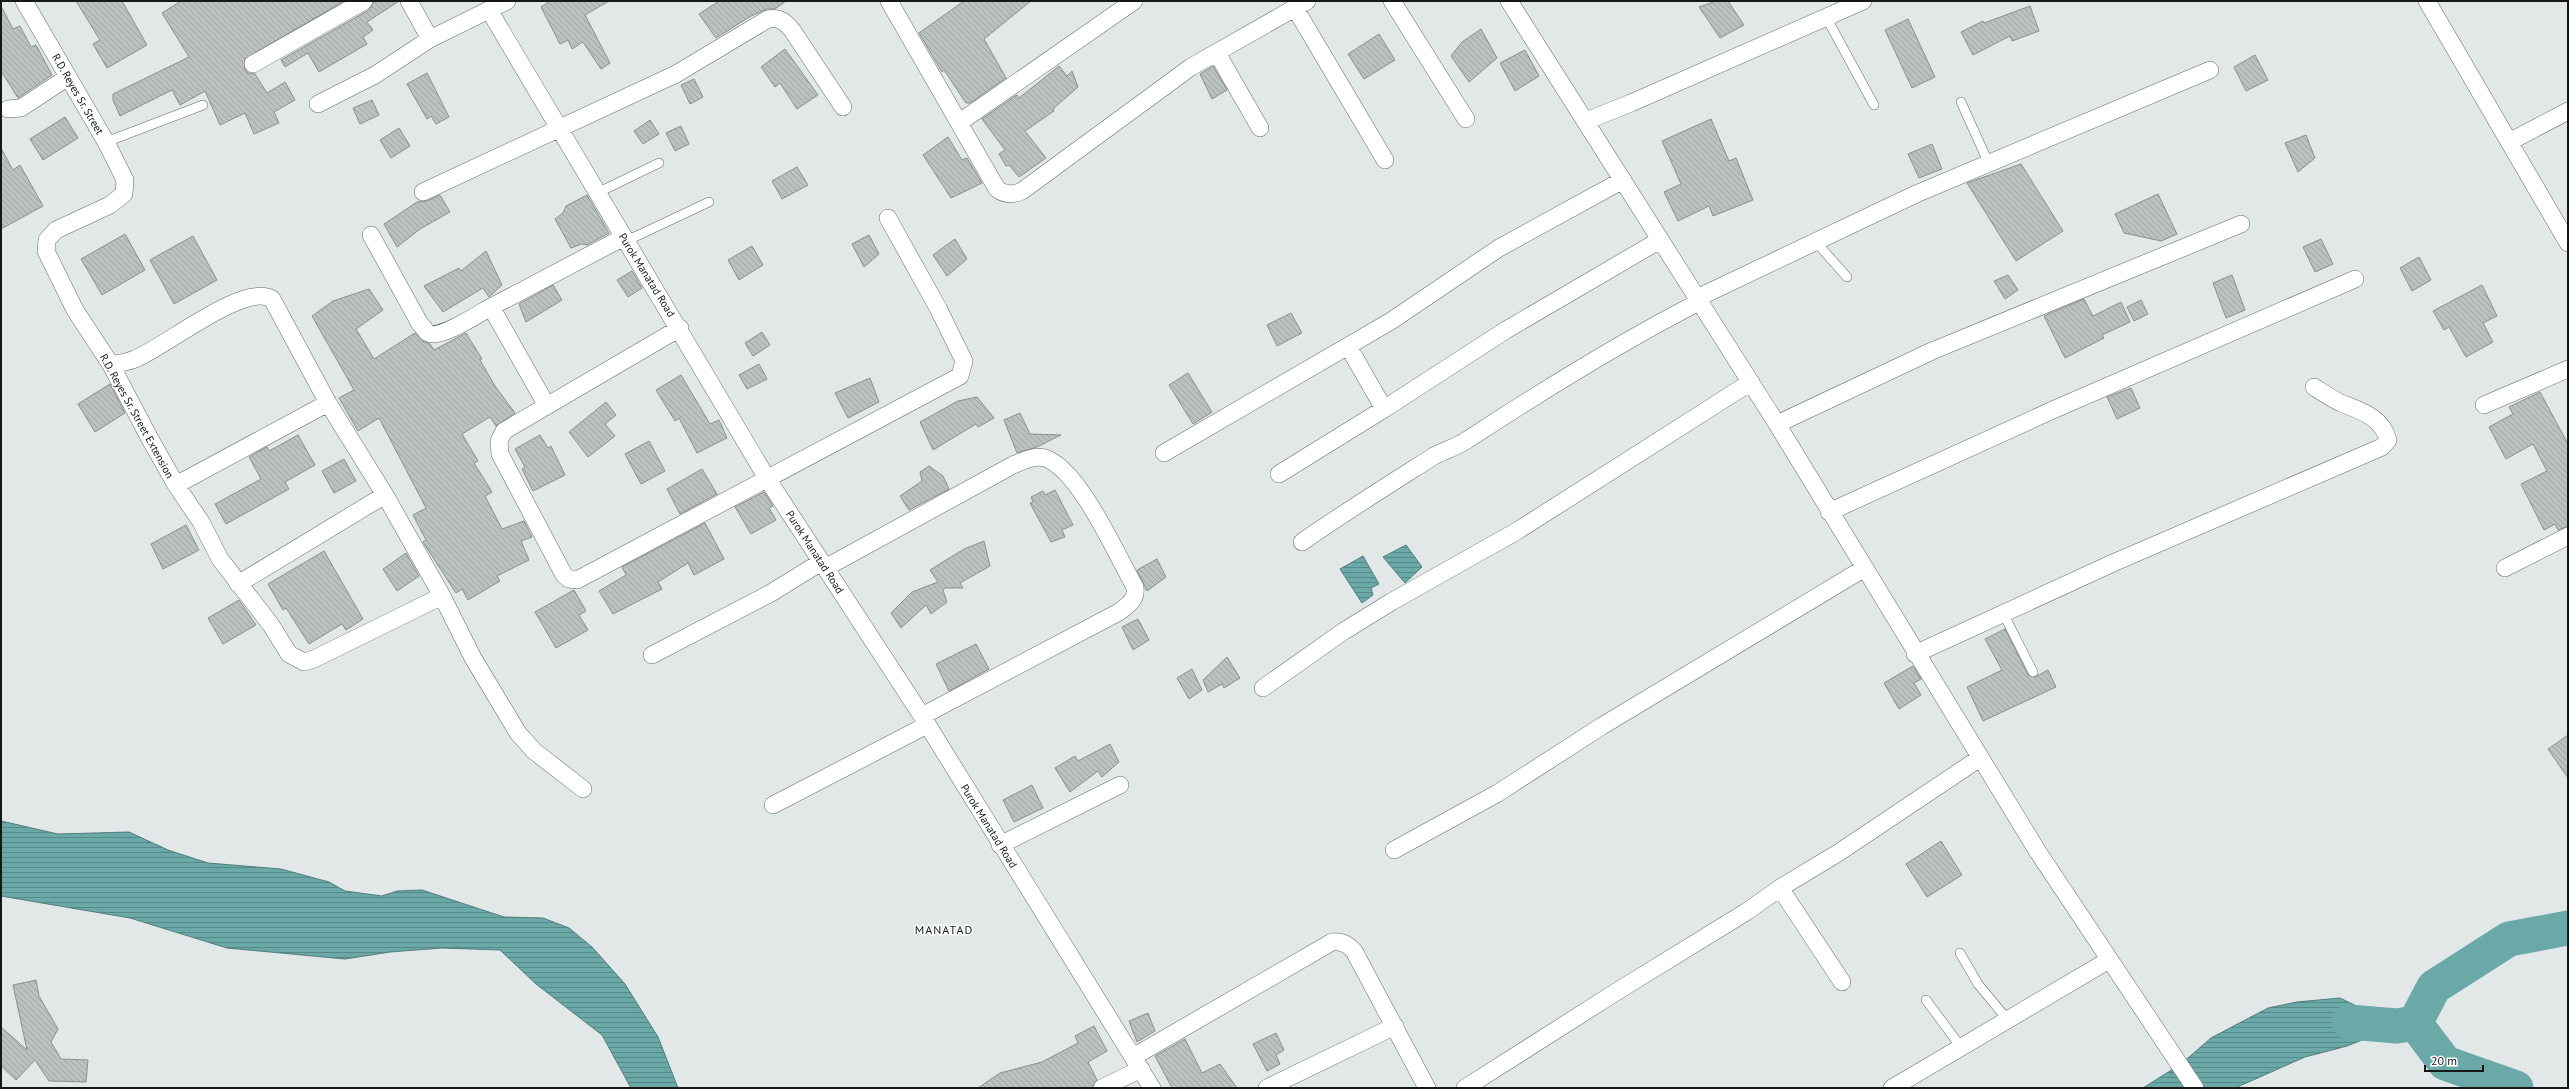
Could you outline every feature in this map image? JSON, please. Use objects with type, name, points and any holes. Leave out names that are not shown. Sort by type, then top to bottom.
[{"type":"street","name":"R.D. Reyes Sr. Street","points":[[24,1],[106,142],[125,180],[126,190]]},
{"type":"street","points":[[253,64],[364,1]]},
{"type":"street","points":[[409,1],[430,39]]},
{"type":"street","points":[[318,104],[375,75],[430,39],[507,1]]},
{"type":"street","points":[[889,1],[960,122],[997,189],[1006,194],[1014,194],[1191,67],[1301,5],[1385,160]]},
{"type":"street","points":[[960,122],[1134,1]]},
{"type":"street","points":[[1392,1],[1466,120]]},
{"type":"street","points":[[1509,1],[1751,382],[1863,569],[2046,866],[2195,1088]]},
{"type":"street","points":[[1586,121],[1632,103],[1863,1]]},
{"type":"street","points":[[2427,1],[2568,243]]},
{"type":"street","name":"Purok Manatad Road","points":[[489,10],[559,131],[680,328],[768,480],[925,721],[1000,845],[1152,1088]]},
{"type":"street","points":[[423,192],[559,131],[676,74],[768,19],[776,18],[784,21],[792,30],[843,107]]},
{"type":"street","points":[[1217,53],[1260,128]]},
{"type":"street","points":[[1302,542],[1389,484],[1435,456],[1466,441],[1494,421],[1586,365],[1698,300],[1916,194],[2210,70]]},
{"type":"street","points":[[8,109],[21,108],[68,77]]},
{"type":"street","points":[[2509,142],[2568,111]]},
{"type":"street","points":[[1164,453],[1391,321],[1498,248],[1623,180]]},
{"type":"street","name":"R.D. Reyes Sr. Street Extension","points":[[126,190],[122,197],[110,205],[56,230],[47,240],[46,252],[75,310],[111,365],[176,485],[201,522],[220,560],[271,625],[289,654],[304,662],[314,659],[442,596]]},
{"type":"street","points":[[680,328],[504,431],[499,441],[500,454],[564,575],[569,579],[577,580],[768,480],[960,376],[964,361],[938,308],[888,218]]},
{"type":"street","points":[[1777,424],[1932,351],[2241,224]]},
{"type":"street","points":[[371,236],[420,324],[429,333],[437,335],[448,331],[491,307],[625,239]]},
{"type":"street","points":[[1279,474],[1384,409],[1506,330],[1660,240]]},
{"type":"street","points":[[1829,512],[2055,409],[2355,279]]},
{"type":"street","points":[[111,365],[135,359],[238,301],[252,296],[265,295],[274,301],[328,403],[384,495],[442,596],[473,658],[518,733],[534,751],[583,789]]},
{"type":"street","points":[[491,307],[547,406]]},
{"type":"street","points":[[1348,346],[1363,377],[1384,409]]},
{"type":"street","points":[[2484,405],[2568,369]]},
{"type":"street","points":[[1263,688],[1344,631],[1391,602],[1517,531],[1751,382]]},
{"type":"street","points":[[1915,654],[2206,522],[2382,447],[2388,440],[2385,431],[2379,423],[2358,408],[2340,402],[2314,387]]},
{"type":"street","points":[[176,485],[328,403]]},
{"type":"street","points":[[652,655],[1013,465],[1032,457],[1046,458],[1062,470],[1081,489],[1135,587],[1136,594],[1133,601],[1119,612],[773,805]]},
{"type":"street","points":[[238,584],[384,495]]},
{"type":"street","points":[[2505,568],[2568,536]]},
{"type":"street","points":[[1394,850],[1498,793],[1602,726],[1863,569]]},
{"type":"street","points":[[1465,1088],[1603,1000],[1746,912],[1780,888],[1844,849],[1980,758]]},
{"type":"street","points":[[1000,845],[1120,785]]},
{"type":"street","points":[[1780,888],[1842,982]]},
{"type":"street","points":[[1102,1088],[1245,991],[1332,942],[1340,941],[1354,951],[1396,1026],[1427,1088]]},
{"type":"street","points":[[1892,1088],[2109,960]]},
{"type":"street","points":[[1267,1088],[1396,1026]]},
{"type":"lane","points":[[1826,17],[1874,105]]},
{"type":"lane","points":[[1961,102],[1989,164]]},
{"type":"lane","points":[[106,142],[203,105]]},
{"type":"lane","points":[[597,193],[659,163]]},
{"type":"lane","points":[[625,239],[709,202]]},
{"type":"lane","points":[[1815,242],[1847,277]]},
{"type":"lane","points":[[2003,613],[2033,672]]},
{"type":"lane","points":[[1960,953],[1978,984],[2007,1019]]},
{"type":"lane","points":[[1926,1000],[1961,1047]]},
{"type":"water","points":[[1406,545],[1422,567],[1405,583],[1383,557]]},
{"type":"water","points":[[1363,556],[1379,584],[1371,588],[1373,595],[1362,603],[1340,569]]},
{"type":"water","points":[[1,821],[58,834],[129,832],[168,850],[208,863],[281,869],[329,882],[345,891],[382,896],[397,891],[422,890],[504,917],[543,918],[569,928],[592,947],[625,984],[658,1037],[678,1088],[631,1088],[602,1035],[536,984],[500,950],[442,948],[390,952],[345,959],[227,948],[130,918],[1,896]]},
{"type":"water","points":[[2340,998],[2397,1026],[2347,1046],[2305,1057],[2235,1088],[2143,1088],[2181,1064],[2211,1038],[2268,1008],[2297,1002]]},
{"type":"building","points":[[76,1],[122,1],[147,45],[107,68],[93,44],[100,40]]},
{"type":"building","points":[[181,1],[344,1],[245,59],[245,69],[248,73],[255,74],[267,93],[285,82],[295,100],[274,112],[279,123],[254,134],[245,113],[220,125],[205,91],[180,105],[172,90],[120,116],[113,100],[113,94],[189,57],[162,13]]},
{"type":"building","points":[[374,1],[399,1],[367,22],[373,30],[363,37],[367,44],[319,72],[308,53],[285,67],[281,60],[369,10]]},
{"type":"building","points":[[550,1],[609,1],[585,15],[610,63],[601,69],[583,42],[572,49],[568,40],[560,44],[541,7]]},
{"type":"building","points":[[719,1],[786,1],[775,9],[767,9],[751,16],[716,38],[699,14]]},
{"type":"building","points":[[964,1],[1031,1],[984,39],[1006,78],[970,103],[966,103],[944,70],[942,72],[919,33]]},
{"type":"building","points":[[1716,1],[1728,1],[1744,25],[1720,38],[1699,7]]},
{"type":"building","points":[[1,6],[13,29],[20,26],[31,47],[36,45],[52,75],[18,98],[1,71]]},
{"type":"building","points":[[2030,6],[2039,31],[2012,41],[2010,36],[1973,55],[1961,32],[1983,21],[1984,23]]},
{"type":"building","points":[[1908,19],[1935,77],[1912,88],[1885,30]]},
{"type":"building","points":[[1481,29],[1497,58],[1469,82],[1451,56],[1462,42]]},
{"type":"building","points":[[1379,34],[1395,60],[1364,79],[1348,54]]},
{"type":"building","points":[[785,49],[818,95],[797,109],[780,83],[775,87],[761,67]]},
{"type":"building","points":[[1525,50],[1539,76],[1515,91],[1500,63]]},
{"type":"building","points":[[2255,55],[2268,80],[2246,91],[2234,67]]},
{"type":"building","points":[[1059,66],[1067,76],[1072,71],[1078,87],[1053,109],[1054,111],[1025,131],[1046,158],[1019,177],[1009,165],[1006,166],[999,154],[1005,150],[982,119],[1017,95],[1019,98]]},
{"type":"building","points":[[1213,66],[1227,90],[1212,99],[1200,74]]},
{"type":"building","points":[[427,73],[449,117],[436,124],[431,116],[427,119],[407,84]]},
{"type":"building","points":[[694,79],[703,97],[690,104],[681,85]]},
{"type":"building","points":[[372,100],[379,115],[360,124],[353,108]]},
{"type":"building","points":[[65,117],[78,138],[43,160],[30,139]]},
{"type":"building","points":[[1711,119],[1729,161],[1736,158],[1753,200],[1713,216],[1709,206],[1678,221],[1664,192],[1681,184],[1662,141]]},
{"type":"building","points":[[650,120],[659,134],[643,144],[634,131]]},
{"type":"building","points":[[681,126],[689,144],[675,151],[666,133]]},
{"type":"building","points":[[399,128],[410,146],[391,158],[380,140]]},
{"type":"building","points":[[2306,135],[2315,158],[2298,172],[2285,143]]},
{"type":"building","points":[[948,137],[962,160],[967,158],[982,183],[951,198],[923,155]]},
{"type":"building","points":[[1932,144],[1942,169],[1919,178],[1908,154]]},
{"type":"building","points":[[1,148],[13,170],[20,165],[43,206],[1,229]]},
{"type":"building","points":[[2021,164],[2063,231],[2016,261],[1967,183]]},
{"type":"building","points":[[797,167],[808,185],[782,199],[772,181]]},
{"type":"building","points":[[2158,194],[2177,234],[2161,241],[2124,233],[2115,214]]},
{"type":"building","points":[[440,195],[450,212],[420,229],[397,247],[384,224],[417,202],[427,201]]},
{"type":"building","points":[[587,195],[609,233],[587,245],[582,244],[571,248],[555,219],[563,213],[566,206]]},
{"type":"building","points":[[125,234],[145,270],[102,295],[81,259]]},
{"type":"building","points":[[869,235],[879,254],[864,267],[852,244]]},
{"type":"building","points":[[193,236],[217,280],[174,304],[150,260]]},
{"type":"building","points":[[955,239],[967,259],[947,276],[933,255]]},
{"type":"building","points":[[2321,239],[2333,264],[2315,272],[2303,247]]},
{"type":"building","points":[[752,246],[763,265],[739,280],[728,260]]},
{"type":"building","points":[[486,251],[502,285],[489,297],[483,288],[443,312],[424,286],[459,268],[461,271]]},
{"type":"building","points":[[2419,257],[2431,280],[2412,291],[2400,268]]},
{"type":"building","points":[[632,271],[642,288],[628,297],[617,280]]},
{"type":"building","points":[[2008,275],[2018,290],[2005,299],[1994,281]]},
{"type":"building","points":[[2232,275],[2245,310],[2226,318],[2213,283]]},
{"type":"building","points":[[553,285],[562,300],[526,322],[519,304]]},
{"type":"building","points":[[2482,285],[2497,316],[2483,323],[2493,342],[2466,357],[2449,327],[2444,330],[2433,311]]},
{"type":"building","points":[[369,289],[383,310],[356,329],[374,359],[415,333],[422,341],[430,344],[434,350],[466,333],[482,359],[480,360],[495,386],[515,413],[496,426],[490,417],[462,434],[478,461],[474,463],[492,492],[485,496],[502,529],[524,521],[532,537],[521,541],[529,560],[497,576],[500,581],[468,600],[462,589],[456,593],[423,542],[426,540],[413,515],[426,508],[379,418],[358,431],[339,398],[354,390],[312,316],[333,301]]},
{"type":"building","points":[[2084,299],[2093,316],[2121,302],[2130,322],[2102,335],[2104,338],[2065,358],[2044,316]]},
{"type":"building","points":[[2141,300],[2148,314],[2134,321],[2127,307]]},
{"type":"building","points":[[1291,313],[1302,333],[1277,346],[1267,325]]},
{"type":"building","points":[[762,332],[770,345],[753,356],[745,343]]},
{"type":"building","points":[[759,364],[767,379],[747,389],[739,375]]},
{"type":"building","points":[[1188,373],[1212,412],[1193,424],[1169,385]]},
{"type":"building","points":[[681,375],[710,424],[719,420],[727,438],[697,453],[679,418],[675,421],[656,390]]},
{"type":"building","points":[[870,378],[879,402],[848,418],[835,393]]},
{"type":"building","points":[[110,384],[125,413],[95,432],[78,404]]},
{"type":"building","points":[[2131,388],[2140,408],[2117,419],[2107,397]]},
{"type":"building","points":[[2540,392],[2568,444],[2568,526],[2558,530],[2555,524],[2544,530],[2521,484],[2547,471],[2533,444],[2506,459],[2489,427],[2513,414],[2509,407]]},
{"type":"building","points":[[977,397],[994,418],[978,427],[976,424],[933,450],[920,422],[958,401]]},
{"type":"building","points":[[606,402],[616,415],[605,424],[615,436],[588,457],[569,432]]},
{"type":"building","points":[[1020,413],[1030,434],[1061,435],[1037,447],[1017,453],[1004,420]]},
{"type":"building","points":[[298,435],[315,465],[285,482],[289,489],[226,524],[215,504],[261,479],[249,457],[267,447],[269,451]]},
{"type":"building","points":[[540,435],[548,448],[551,446],[565,475],[533,491],[522,469],[525,467],[515,449]]},
{"type":"building","points":[[649,441],[665,471],[641,484],[625,454]]},
{"type":"building","points":[[344,459],[356,481],[334,493],[322,471]]},
{"type":"building","points":[[929,466],[943,476],[949,489],[909,510],[900,496],[922,481],[920,472]]},
{"type":"building","points":[[702,469],[717,494],[680,514],[667,489]]},
{"type":"building","points":[[1055,490],[1073,525],[1062,530],[1065,537],[1051,542],[1030,503],[1033,502],[1031,497],[1043,491],[1045,495]]},
{"type":"building","points":[[764,492],[773,506],[769,508],[776,520],[751,534],[735,507]]},
{"type":"building","points":[[705,523],[724,559],[694,575],[688,563],[658,582],[662,589],[613,614],[599,591],[626,575],[622,567]]},
{"type":"building","points":[[186,525],[199,550],[163,569],[151,544]]},
{"type":"building","points":[[984,541],[990,566],[960,583],[963,588],[945,588],[943,590],[947,602],[931,614],[926,605],[901,628],[891,613],[912,592],[938,582],[930,570],[964,549]]},
{"type":"building","points":[[324,551],[363,619],[346,630],[342,624],[309,644],[286,608],[283,610],[268,584]]},
{"type":"building","points":[[406,553],[419,576],[397,591],[383,569]]},
{"type":"building","points":[[1157,559],[1166,577],[1147,591],[1137,570]]},
{"type":"building","points":[[574,590],[586,611],[579,615],[588,630],[556,648],[535,612]]},
{"type":"building","points":[[239,600],[256,625],[223,644],[208,618]]},
{"type":"building","points":[[1138,619],[1149,640],[1133,650],[1122,627]]},
{"type":"building","points":[[2005,629],[2028,675],[2035,677],[2048,670],[2056,687],[1983,721],[1967,687],[2002,670],[1985,639]]},
{"type":"building","points":[[976,644],[989,669],[949,691],[936,664]]},
{"type":"building","points":[[1227,657],[1240,678],[1224,688],[1222,684],[1208,692],[1203,680]]},
{"type":"building","points":[[1913,666],[1921,679],[1914,683],[1921,695],[1899,709],[1884,683]]},
{"type":"building","points":[[1192,669],[1202,690],[1189,699],[1177,678]]},
{"type":"building","points":[[2568,735],[2568,778],[2548,749]]},
{"type":"building","points":[[1110,744],[1119,762],[1102,777],[1098,771],[1070,792],[1055,768],[1075,756],[1078,761]]},
{"type":"building","points":[[1032,785],[1043,808],[1014,822],[1003,800]]},
{"type":"building","points":[[1941,841],[1962,875],[1927,897],[1906,864]]},
{"type":"building","points":[[36,980],[39,996],[58,1029],[51,1042],[61,1059],[88,1060],[86,1082],[49,1081],[35,1060],[16,1080],[1,1066],[1,1027],[27,1050],[13,985]]},
{"type":"building","points":[[1148,1013],[1155,1031],[1137,1042],[1129,1021]]},
{"type":"building","points":[[1094,1026],[1107,1051],[1088,1062],[1097,1080],[1092,1088],[978,1088],[1000,1073],[1042,1062],[1078,1043],[1075,1036]]},
{"type":"building","points":[[1276,1033],[1284,1050],[1276,1055],[1280,1064],[1267,1071],[1253,1044]]},
{"type":"building","points":[[1185,1039],[1202,1073],[1220,1064],[1237,1088],[1172,1088],[1155,1056]]},
{"type":"waterway","points":[[2415,1023],[2434,987],[2509,939],[2568,928]]},
{"type":"waterway","points":[[2349,1022],[2397,1026],[2415,1023]]},
{"type":"waterway","points":[[2415,1023],[2445,1063],[2516,1088]]},
{"type":"district","name":"MANATAD","points":[[944,930]]}]
